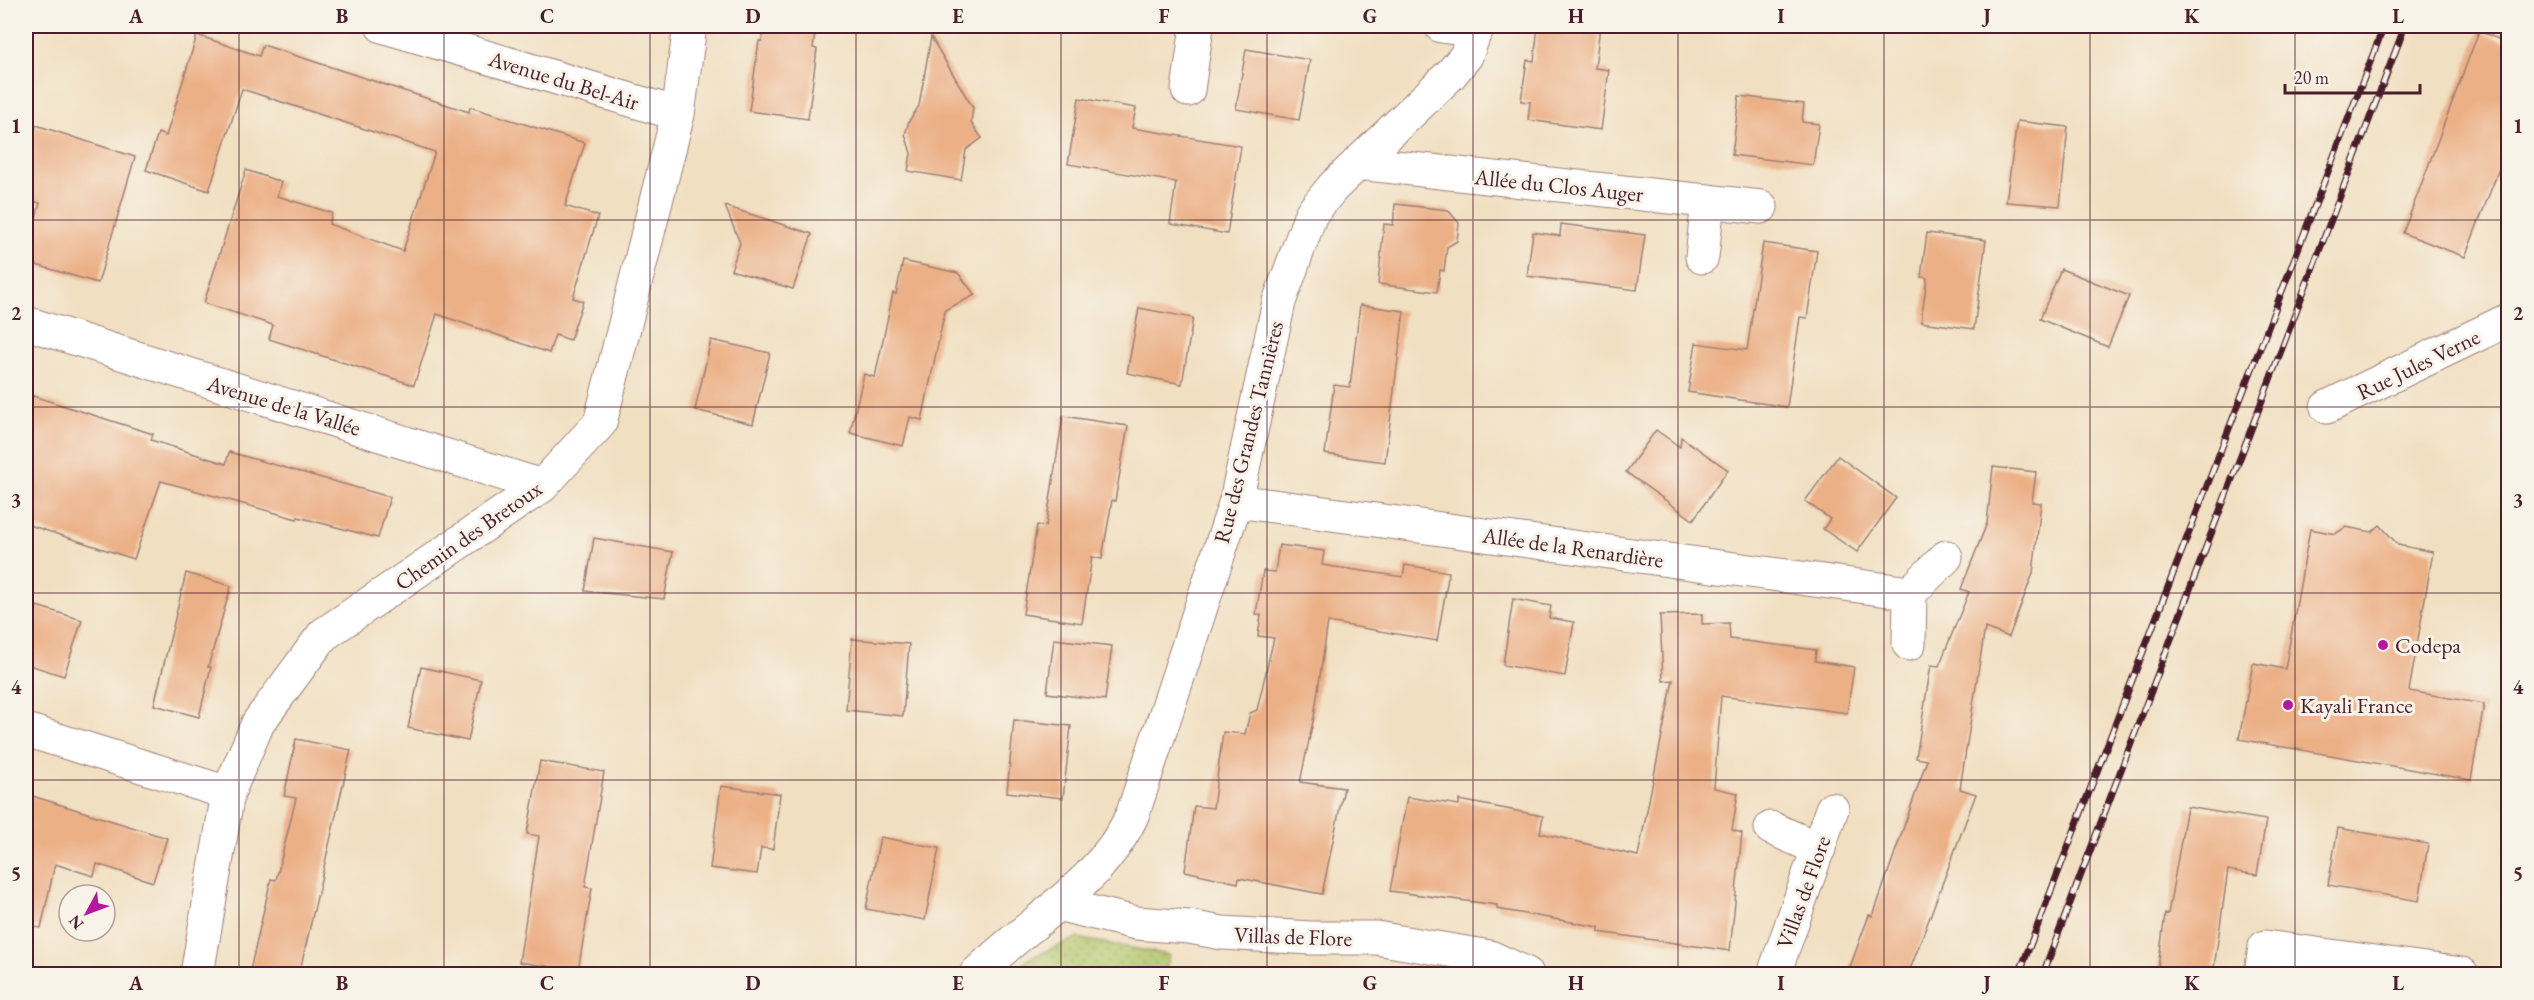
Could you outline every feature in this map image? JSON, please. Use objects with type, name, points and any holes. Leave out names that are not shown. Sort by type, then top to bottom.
[{"type":"street","name":"Avenue du Bel-Air","points":[[382,26],[678,114]]},
{"type":"street","name":"Chemin des Bretoux","points":[[197,975],[228,793],[258,723],[323,635],[542,486],[600,423],[678,114],[690,26]]},
{"type":"street","points":[[1188,90],[1197,26]]},
{"type":"street","points":[[1441,26],[1477,28]]},
{"type":"street","name":"Rue des Grandes Tannières","points":[[976,975],[1108,856],[1123,836],[1133,813],[1236,501],[1279,302],[1311,214],[1358,162],[1451,74],[1466,56],[1477,28]]},
{"type":"street","name":"Allée du Clos Auger","points":[[1358,162],[1761,207]]},
{"type":"street","points":[[1702,257],[1708,201]]},
{"type":"street","name":"Rue Jules Verne","points":[[2327,407],[2508,320]]},
{"type":"street","name":"Avenue de la Vallée","points":[[26,323],[542,486]]},
{"type":"street","name":"Allée de la Renardière","points":[[1236,501],[1910,593]]},
{"type":"street","points":[[1909,644],[1910,593],[1946,557]]},
{"type":"street","points":[[26,730],[228,793]]},
{"type":"street","name":"Villas de Flore","points":[[1774,975],[1832,809]]},
{"type":"street","points":[[1771,828],[1819,849]]},
{"type":"street","name":"Villas de Flore","points":[[1057,904],[1136,923],[1189,927],[1222,933],[1312,938],[1376,938],[1490,957],[1527,975]]},
{"type":"street","points":[[2261,975],[2265,946],[2462,975]]},
{"type":"green space","points":[[1077,938],[1169,955],[1165,974],[1011,974],[1030,958]]},
{"type":"building","points":[[765,26],[816,26],[813,48],[817,49],[808,119],[749,111],[759,41],[762,41]]},
{"type":"building","points":[[1538,26],[1600,26],[1595,68],[1609,70],[1601,130],[1528,120],[1530,102],[1521,101],[1527,60],[1534,61]]},
{"type":"building","points":[[2479,31],[2508,43],[2508,172],[2499,169],[2465,257],[2403,233]]},
{"type":"building","points":[[197,35],[259,56],[263,45],[469,112],[470,107],[585,143],[565,206],[598,216],[573,298],[583,301],[570,340],[555,335],[549,353],[437,314],[414,385],[269,339],[273,325],[204,303],[246,170],[281,182],[277,196],[332,213],[329,224],[403,251],[435,152],[242,89],[209,191],[146,170],[158,133],[166,136]]},
{"type":"building","points":[[931,37],[973,108],[971,123],[982,138],[966,150],[961,180],[908,171],[911,153],[905,134],[909,121],[919,106]]},
{"type":"building","points":[[1246,49],[1310,60],[1299,120],[1236,109]]},
{"type":"building","points":[[1739,96],[1804,104],[1802,122],[1819,124],[1813,165],[1732,155]]},
{"type":"building","points":[[1079,98],[1136,108],[1132,128],[1241,146],[1227,234],[1170,224],[1176,182],[1068,164]]},
{"type":"building","points":[[2017,121],[2068,127],[2060,206],[2006,202]]},
{"type":"building","points":[[36,125],[135,157],[98,283],[26,262],[26,254],[40,203],[26,199],[26,162]]},
{"type":"building","points":[[1395,204],[1448,210],[1459,223],[1457,241],[1447,247],[1444,271],[1440,270],[1437,292],[1378,284],[1384,224],[1393,225]]},
{"type":"building","points":[[725,206],[812,234],[793,289],[731,270],[740,243]]},
{"type":"building","points":[[1561,224],[1645,235],[1637,290],[1527,276],[1533,232],[1560,236]]},
{"type":"building","points":[[1927,233],[1986,240],[1974,329],[1921,322],[1927,278],[1921,277]]},
{"type":"building","points":[[1763,243],[1817,251],[1807,318],[1800,317],[1787,407],[1688,392],[1696,343],[1747,350]]},
{"type":"building","points":[[903,261],[958,273],[975,295],[945,310],[922,420],[910,417],[903,446],[850,433],[864,374],[875,377],[893,293],[896,294]]},
{"type":"building","points":[[2061,269],[2129,296],[2108,347],[2040,319]]},
{"type":"building","points":[[1360,305],[1404,311],[1385,462],[1325,454],[1334,385],[1350,387]]},
{"type":"building","points":[[1139,308],[1193,318],[1182,384],[1127,373]]},
{"type":"building","points":[[711,340],[770,353],[753,424],[695,410]]},
{"type":"building","points":[[33,396],[153,434],[151,440],[226,464],[229,452],[390,497],[378,538],[298,517],[297,519],[161,481],[134,559],[26,524],[26,397],[32,398]]},
{"type":"building","points":[[1063,416],[1128,426],[1102,559],[1092,557],[1082,623],[1023,614],[1037,525],[1046,526]]},
{"type":"building","points":[[1656,430],[1680,447],[1681,437],[1728,470],[1693,520],[1626,472]]},
{"type":"building","points":[[1838,456],[1896,498],[1857,552],[1823,529],[1830,519],[1805,501]]},
{"type":"building","points":[[1993,467],[2036,472],[2032,502],[2041,503],[2033,573],[2009,637],[1985,628],[1960,789],[1976,794],[1908,975],[1847,975],[1869,915],[1873,916],[1927,760],[1916,758],[1931,665],[1939,666],[1969,592],[1961,589],[1987,523]]},
{"type":"building","points":[[2380,525],[2398,545],[2433,552],[2409,691],[2484,704],[2471,780],[2239,739],[2253,663],[2285,669],[2310,529],[2335,534],[2346,527],[2372,532]]},
{"type":"building","points":[[594,538],[673,552],[664,599],[585,591]]},
{"type":"building","points":[[1279,545],[1324,551],[1322,565],[1403,577],[1405,565],[1449,572],[1437,641],[1328,622],[1314,717],[1300,782],[1344,788],[1322,894],[1239,878],[1238,883],[1185,871],[1194,806],[1213,808],[1223,732],[1245,734],[1250,713],[1257,710],[1274,638],[1258,636],[1261,615],[1256,614],[1263,571],[1275,572]]},
{"type":"building","points":[[186,573],[231,586],[208,667],[211,667],[199,717],[154,705]]},
{"type":"building","points":[[1513,599],[1551,606],[1549,618],[1574,622],[1565,676],[1503,665]]},
{"type":"building","points":[[37,606],[82,620],[64,676],[26,664],[26,642]]},
{"type":"building","points":[[1702,614],[1702,624],[1729,623],[1730,639],[1816,650],[1815,661],[1854,667],[1847,713],[1721,696],[1714,788],[1738,793],[1732,830],[1742,833],[1730,951],[1599,932],[1599,927],[1497,909],[1497,905],[1390,891],[1407,797],[1459,805],[1459,800],[1543,816],[1540,833],[1638,856],[1673,680],[1663,681],[1660,615]]},
{"type":"building","points":[[852,639],[909,644],[903,716],[846,710]]},
{"type":"building","points":[[1054,639],[1112,646],[1105,700],[1047,693]]},
{"type":"building","points":[[421,667],[481,680],[468,741],[408,728]]},
{"type":"building","points":[[1014,720],[1071,726],[1063,798],[1007,792]]},
{"type":"building","points":[[296,739],[351,750],[299,975],[249,975],[271,879],[276,880],[296,798],[284,796]]},
{"type":"building","points":[[540,761],[604,772],[585,887],[592,888],[578,971],[519,962],[539,836],[527,834]]},
{"type":"building","points":[[721,786],[780,794],[773,849],[761,848],[757,874],[710,868]]},
{"type":"building","points":[[26,794],[167,838],[153,882],[97,864],[94,876],[55,864],[41,928],[26,926]]},
{"type":"building","points":[[2187,807],[2266,820],[2257,875],[2228,870],[2213,975],[2157,975],[2165,914],[2168,914]]},
{"type":"building","points":[[2338,828],[2428,844],[2419,901],[2328,885]]},
{"type":"building","points":[[880,837],[939,848],[925,920],[866,909]]},
{"type":"railway","points":[[2019,974],[2384,26]]},
{"type":"railway","points":[[2043,974],[2405,26]]},
{"type":"place","name":"Codepa","points":[[2383,645]]},
{"type":"place","name":"Kayali France","points":[[2288,705]]}]
